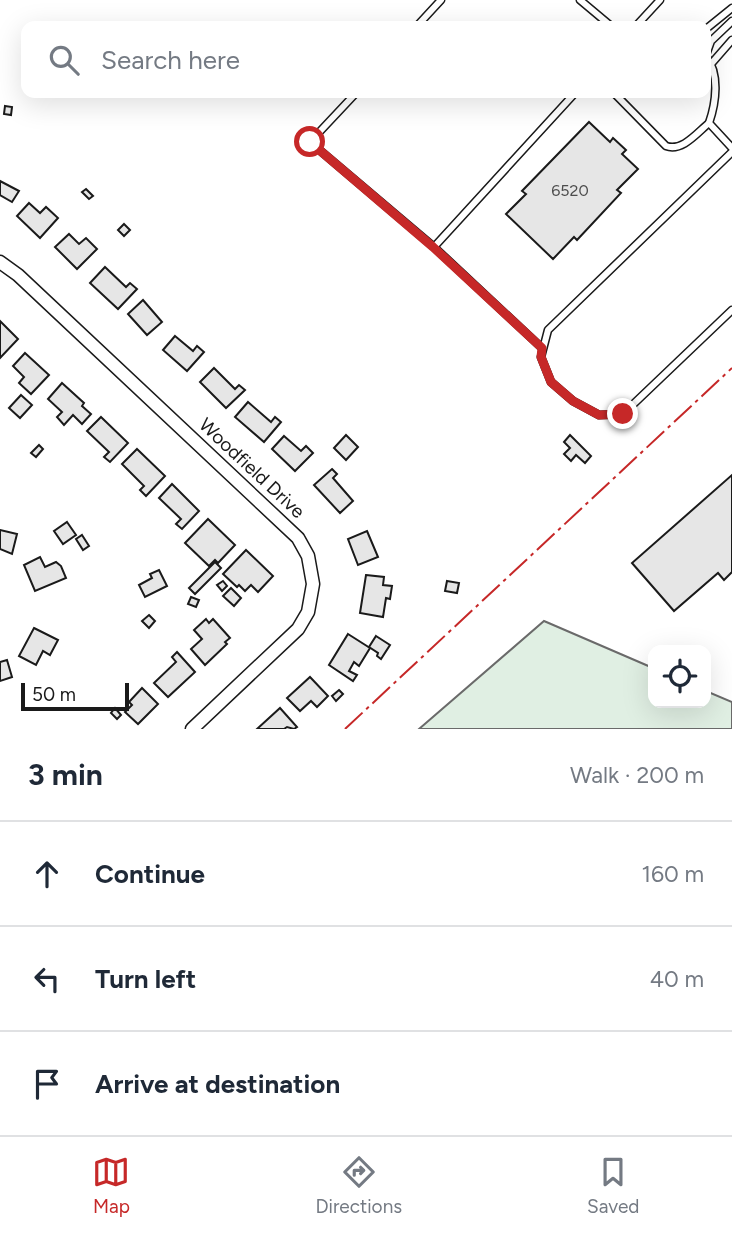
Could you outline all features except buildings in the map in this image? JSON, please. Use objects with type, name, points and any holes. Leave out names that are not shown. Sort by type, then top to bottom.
[{"type":"street","name":"Woodfield Drive","points":[[0,262],[18,275],[298,538],[308,556],[312,594],[308,612],[298,629],[192,729]]},
{"type":"lane","points":[[422,21],[441,0]]},
{"type":"lane","points":[[580,0],[605,21]]},
{"type":"lane","points":[[641,21],[660,0]]},
{"type":"lane","points":[[711,25],[732,8]]},
{"type":"lane","points":[[711,40],[732,21]]},
{"type":"lane","points":[[619,98],[666,146],[673,149],[683,145],[709,123],[714,108],[715,74],[711,64],[732,40]]},
{"type":"lane","points":[[351,98],[310,142],[433,247],[542,348]]},
{"type":"lane","points":[[433,247],[570,98]]},
{"type":"lane","points":[[709,123],[732,150],[548,330],[541,357],[551,382],[573,401],[599,415],[623,414],[732,310]]},
{"type":"lane","points":[[726,141],[732,135]]},
{"type":"green space","points":[[544,621],[648,666],[648,708],[711,708],[711,693],[732,702],[732,729],[419,729]]},
{"type":"power","points":[[345,729],[732,368]]},
{"type":"route","points":[[310,142],[433,247],[542,348],[541,357],[551,382],[573,401],[599,415],[623,414]]}]
